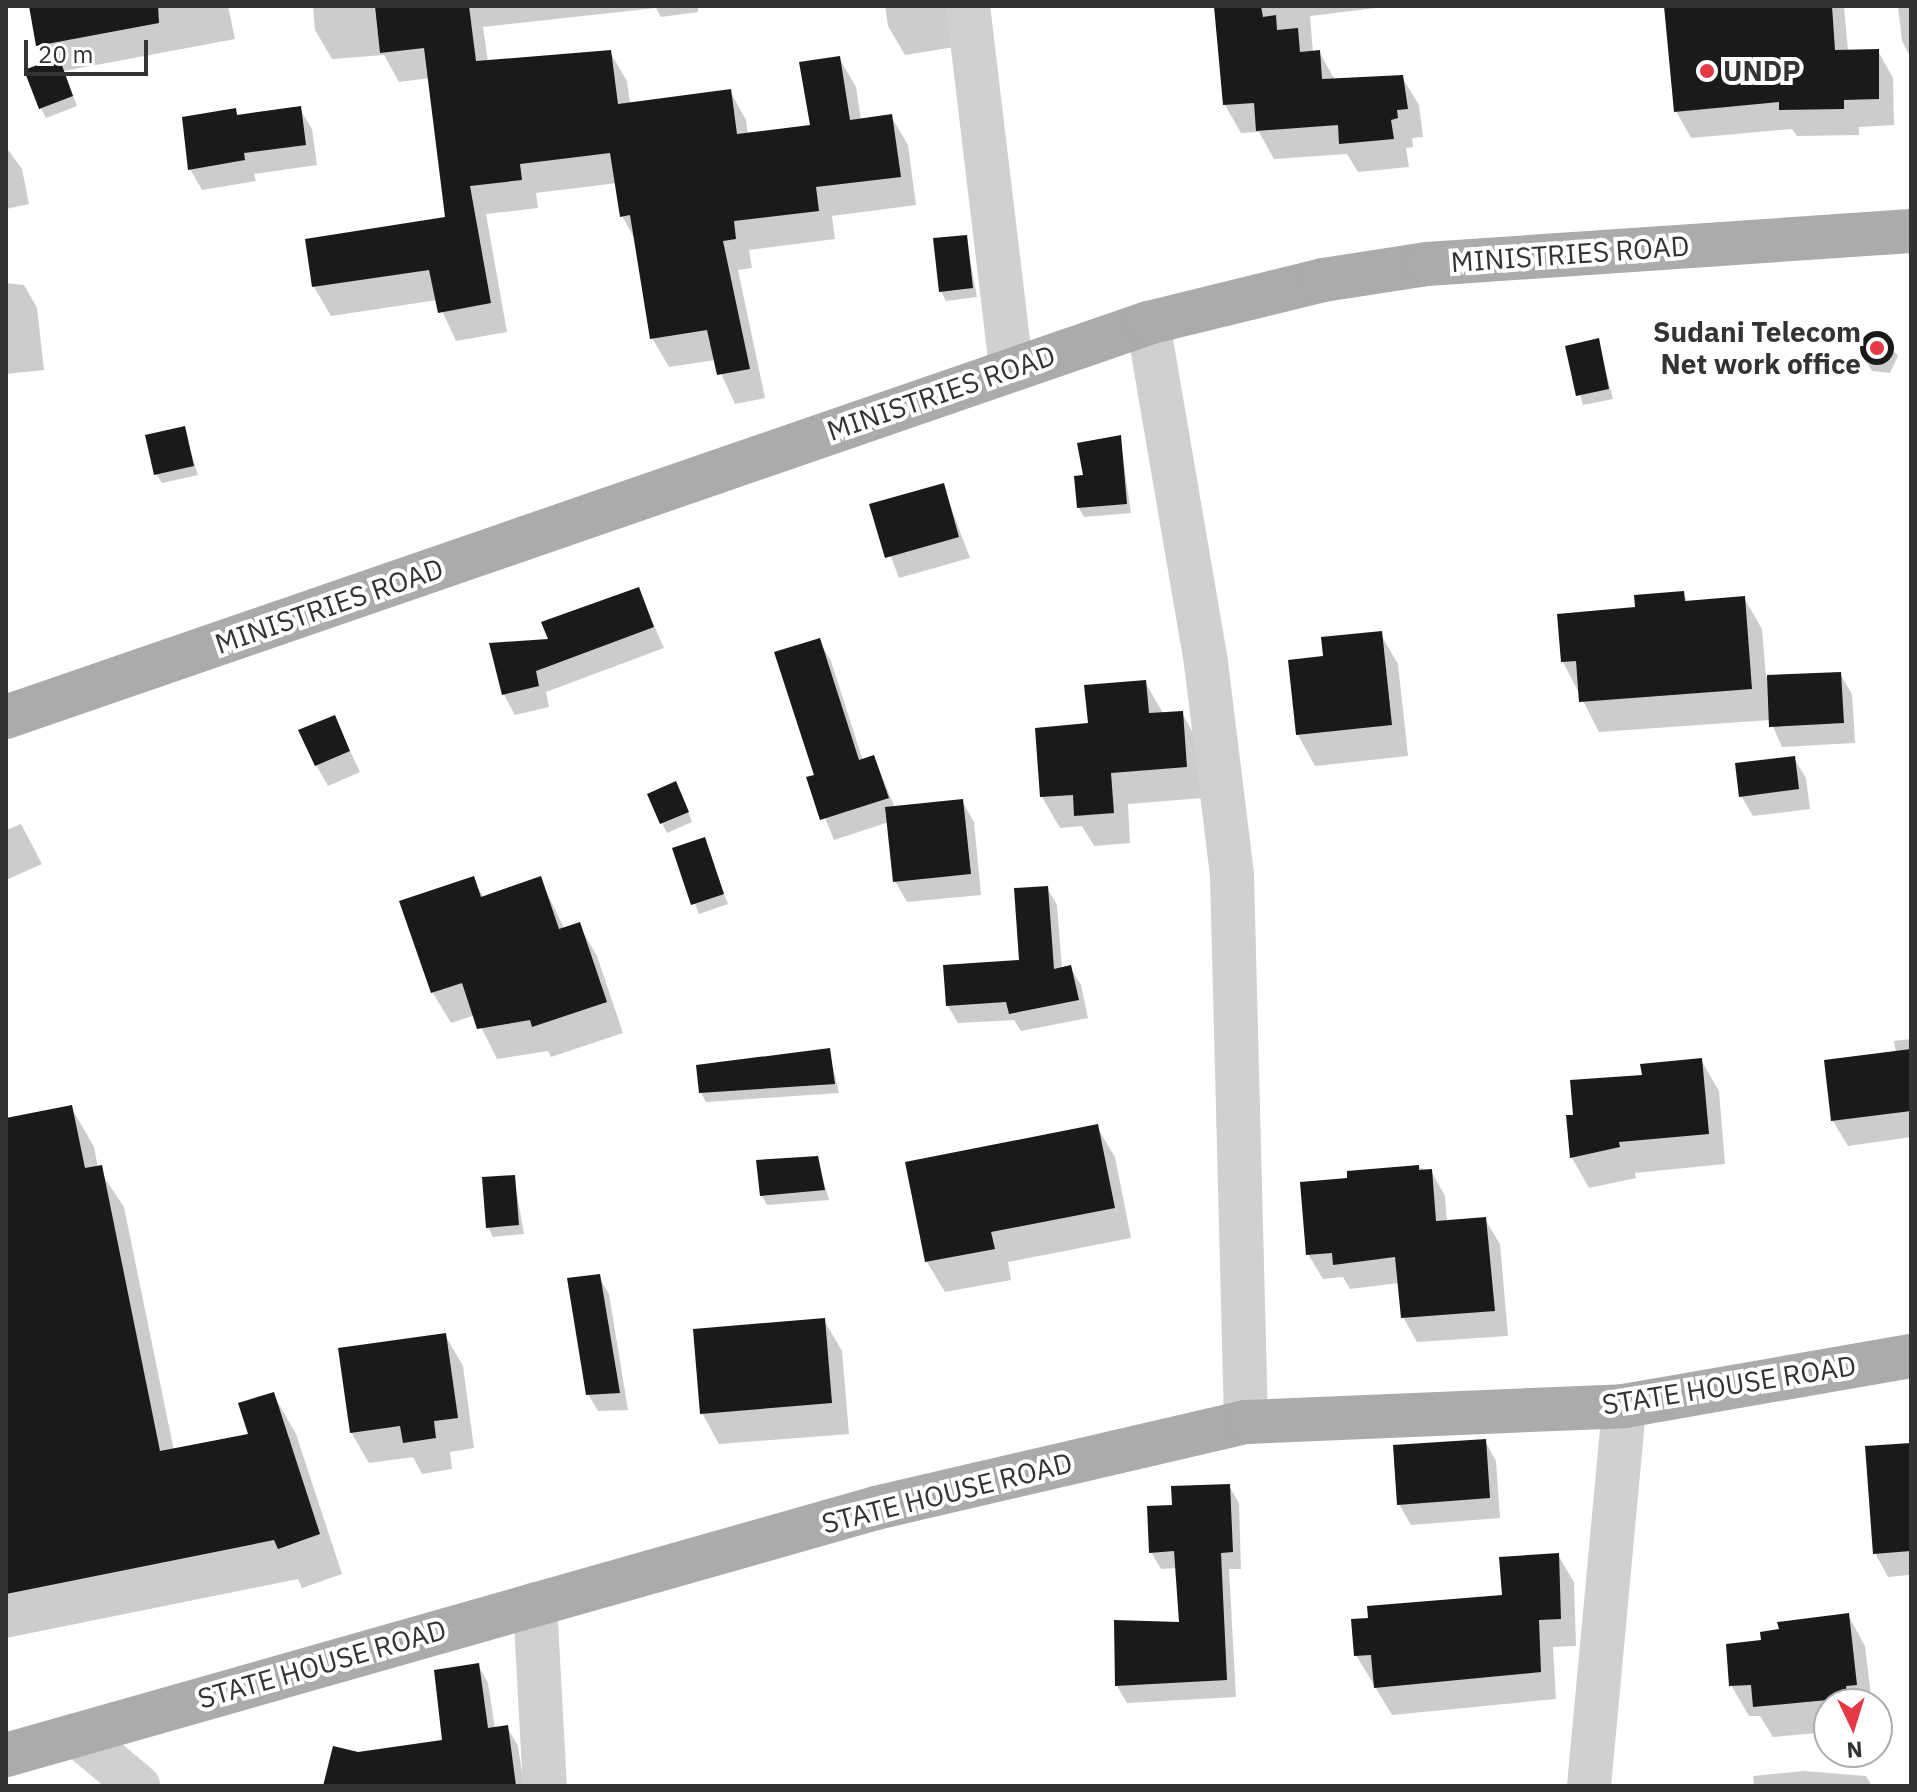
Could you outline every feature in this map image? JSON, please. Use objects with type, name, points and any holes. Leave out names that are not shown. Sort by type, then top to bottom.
[{"type":"main road","name":"MINISTRIES ROAD","points":[[6,717],[1148,323],[1323,280],[1427,264],[1911,231]]},
{"type":"main road","name":"STATE HOUSE ROAD","points":[[6,1755],[876,1508],[1246,1422],[1624,1406],[1911,1356]]},
{"type":"street","points":[[968,6],[1011,368]]},
{"type":"street","points":[[1148,323],[1206,663],[1232,875],[1246,1422]]},
{"type":"street","points":[[1589,1786],[1624,1406]]},
{"type":"street","points":[[535,1604],[545,1786]]},
{"type":"street","points":[[77,1735],[138,1786]]},
{"type":"building","points":[[29,6],[158,6],[159,23],[36,46]]},
{"type":"building","points":[[375,6],[469,6],[476,61],[611,50],[618,104],[731,89],[737,134],[810,125],[799,62],[840,56],[850,120],[892,114],[901,177],[816,187],[819,211],[734,221],[736,239],[723,241],[750,369],[717,375],[707,330],[650,339],[630,215],[620,217],[610,153],[520,164],[522,180],[470,186],[491,303],[438,313],[429,270],[312,287],[305,239],[445,217],[424,48],[380,53]]},
{"type":"building","points":[[1214,6],[1261,6],[1263,17],[1276,15],[1277,30],[1298,28],[1300,52],[1320,50],[1322,79],[1403,75],[1408,109],[1397,110],[1398,118],[1391,120],[1394,139],[1339,144],[1338,125],[1256,131],[1254,103],[1223,105]]},
{"type":"building","points":[[1664,6],[1832,6],[1835,50],[1879,49],[1879,99],[1844,100],[1844,109],[1779,110],[1779,102],[1674,112]]},
{"type":"building","points":[[59,57],[73,96],[39,109],[24,70]]},
{"type":"building","points":[[301,106],[306,145],[244,153],[245,160],[188,170],[182,117],[236,108],[237,115]]},
{"type":"building","points":[[967,235],[973,288],[939,292],[933,238]]},
{"type":"building","points":[[1877,331],[1889,336],[1894,348],[1889,360],[1877,365],[1865,360],[1860,348],[1865,336]]},
{"type":"building","points":[[1599,338],[1609,389],[1576,396],[1565,346]]},
{"type":"building","points":[[185,426],[194,466],[154,475],[145,435]]},
{"type":"building","points":[[1121,435],[1127,504],[1077,508],[1074,476],[1083,475],[1077,443]]},
{"type":"building","points":[[944,483],[959,537],[885,558],[869,504]]},
{"type":"building","points":[[639,587],[654,627],[536,671],[539,686],[502,695],[489,643],[548,639],[541,622]]},
{"type":"building","points":[[1684,591],[1685,601],[1745,596],[1752,689],[1579,702],[1576,661],[1561,662],[1557,614],[1635,607],[1634,595]]},
{"type":"building","points":[[1382,631],[1392,725],[1296,735],[1288,660],[1323,656],[1321,637]]},
{"type":"building","points":[[820,638],[859,760],[874,755],[889,798],[820,820],[806,777],[814,775],[774,652]]},
{"type":"building","points":[[1841,672],[1844,723],[1769,727],[1767,675]]},
{"type":"building","points":[[1146,680],[1149,713],[1183,711],[1187,767],[1111,773],[1114,813],[1074,816],[1073,795],[1040,797],[1035,728],[1088,723],[1084,685]]},
{"type":"building","points":[[335,715],[350,751],[315,766],[298,730]]},
{"type":"building","points":[[1795,756],[1799,789],[1739,797],[1735,763]]},
{"type":"building","points":[[676,781],[689,812],[660,824],[647,794]]},
{"type":"building","points":[[963,799],[971,874],[893,882],[885,807]]},
{"type":"building","points":[[705,837],[724,894],[691,905],[672,848]]},
{"type":"building","points":[[474,876],[481,897],[541,876],[559,929],[580,922],[607,1002],[532,1027],[530,1020],[477,1029],[462,983],[431,993],[399,901]]},
{"type":"building","points":[[1048,886],[1054,969],[1071,965],[1079,1000],[1009,1014],[1006,1002],[946,1006],[943,965],[1019,960],[1014,888]]},
{"type":"building","points":[[830,1048],[835,1084],[699,1093],[696,1065]]},
{"type":"building","points":[[1911,1049],[1911,1111],[1831,1121],[1824,1060]]},
{"type":"building","points":[[1702,1058],[1709,1134],[1619,1142],[1620,1147],[1570,1158],[1566,1115],[1573,1115],[1570,1080],[1642,1075],[1640,1064]]},
{"type":"building","points":[[72,1105],[85,1168],[102,1165],[160,1451],[248,1434],[238,1403],[274,1392],[320,1534],[278,1549],[274,1540],[6,1594],[6,1118]]},
{"type":"building","points":[[1098,1124],[1115,1208],[991,1232],[995,1249],[925,1262],[905,1162]]},
{"type":"building","points":[[818,1156],[825,1190],[760,1196],[756,1160]]},
{"type":"building","points":[[1419,1165],[1419,1170],[1432,1169],[1436,1221],[1486,1217],[1495,1311],[1401,1318],[1395,1257],[1333,1265],[1332,1253],[1306,1255],[1300,1182],[1347,1178],[1347,1171]]},
{"type":"building","points":[[515,1175],[519,1225],[486,1228],[482,1177]]},
{"type":"building","points":[[600,1274],[620,1393],[586,1395],[567,1278]]},
{"type":"building","points":[[825,1318],[832,1403],[700,1414],[693,1329]]},
{"type":"building","points":[[446,1333],[458,1418],[434,1421],[436,1438],[403,1443],[400,1426],[350,1433],[338,1348]]},
{"type":"building","points":[[1486,1439],[1490,1498],[1397,1505],[1393,1445]]},
{"type":"building","points":[[1911,1443],[1911,1551],[1873,1554],[1865,1446]]},
{"type":"building","points":[[1230,1484],[1233,1552],[1221,1553],[1227,1680],[1115,1686],[1114,1620],[1179,1622],[1174,1551],[1149,1553],[1147,1506],[1172,1505],[1171,1486]]},
{"type":"building","points":[[1559,1553],[1561,1619],[1539,1620],[1541,1672],[1374,1688],[1371,1655],[1354,1656],[1351,1619],[1368,1618],[1367,1606],[1502,1595],[1499,1557]]},
{"type":"building","points":[[1849,1613],[1857,1685],[1813,1688],[1813,1701],[1753,1707],[1751,1685],[1729,1686],[1726,1644],[1761,1640],[1760,1632],[1779,1629],[1777,1622]]},
{"type":"building","points":[[479,1663],[488,1728],[508,1725],[516,1786],[323,1786],[333,1746],[358,1752],[442,1740],[434,1670]]},
{"type":"place","name":"UNDP","points":[[1707,71]]},
{"type":"place","name":"Sudani Telecom Net work office","points":[[1877,348]]}]
